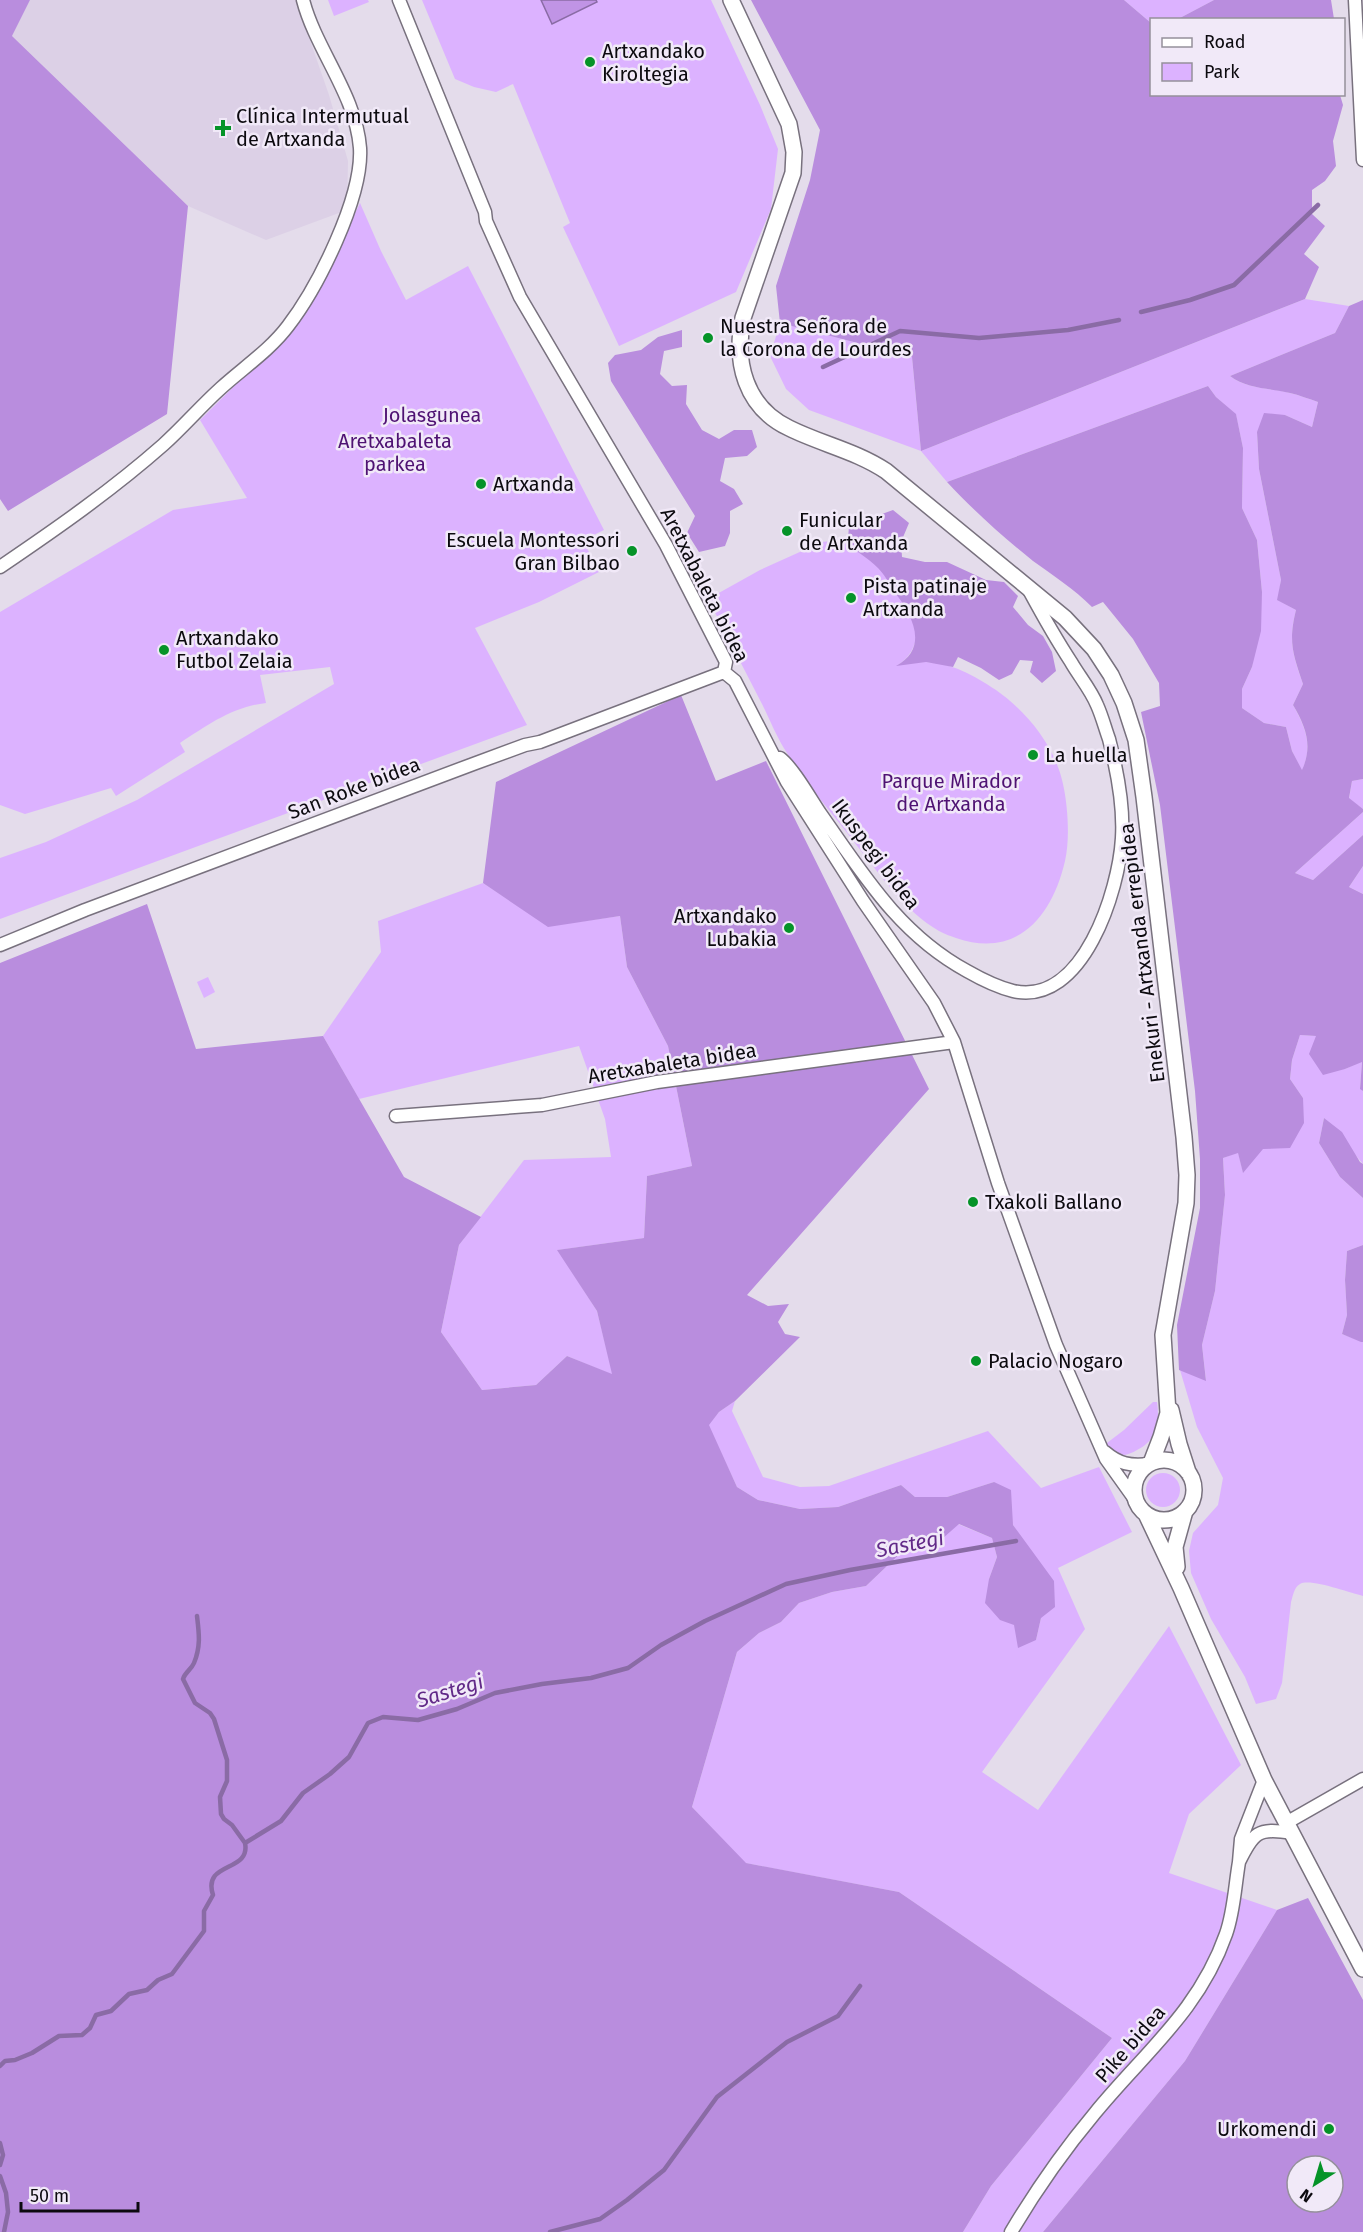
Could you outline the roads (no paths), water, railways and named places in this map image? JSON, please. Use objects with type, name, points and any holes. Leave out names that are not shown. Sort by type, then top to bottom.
[{"type":"street","points":[[0,567],[86,508],[163,444],[220,388],[273,343],[288,327],[320,274],[343,224],[355,184],[360,151],[353,116],[321,47],[303,0]]},
{"type":"street","name":"Aretxabaleta bidea","points":[[399,0],[485,212],[486,221],[520,297],[666,545],[726,662],[723,672],[735,681],[787,782],[856,891],[934,1004],[954,1042],[998,1183],[1056,1345],[1098,1444],[1136,1501]]},
{"type":"street","name":"Enekuri - Artxanda errepidea","points":[[731,0],[789,124],[794,152],[793,173],[743,318],[739,339],[742,369],[751,393],[759,404],[786,427],[861,456],[886,471],[1027,585],[1094,649],[1111,675],[1124,703],[1136,740],[1156,886],[1187,1175],[1186,1203],[1163,1335],[1163,1365],[1168,1404],[1165,1425],[1150,1463]]},
{"type":"street","points":[[1355,0],[1363,160]]},
{"type":"street","name":"Ikuspegi bidea","points":[[770,751],[783,760],[878,896],[917,936],[965,970],[1014,992],[1038,990],[1055,984],[1071,971],[1090,944],[1108,908],[1119,871],[1122,836],[1119,790],[1109,741],[1097,703],[1051,630],[1027,585]]},
{"type":"street","name":"San Roke bidea","points":[[0,945],[85,910],[723,672]]},
{"type":"street","name":"Aretxabaleta bidea","points":[[396,1116],[542,1105],[657,1082],[954,1042]]},
{"type":"street","points":[[1168,1404],[1192,1479],[1193,1496],[1185,1511],[1174,1547],[1181,1588]]},
{"type":"street","name":"Aretxabaleta bidea","points":[[1098,1444],[1119,1463],[1132,1466],[1150,1463]]},
{"type":"street","points":[[1188,1472],[1175,1462],[1159,1460],[1150,1463],[1137,1476],[1134,1492],[1136,1501],[1146,1514],[1181,1588],[1264,1780],[1363,1969]]},
{"type":"street","points":[[1146,1514],[1162,1520],[1170,1519],[1185,1511]]},
{"type":"street","points":[[1288,1828],[1363,1779]]},
{"type":"street","name":"Pike bidea","points":[[1011,2232],[1040,2184],[1095,2112],[1169,2032],[1202,1987],[1227,1933],[1241,1839],[1264,1780]]},
{"type":"street","name":"Pike bidea","points":[[1239,1862],[1248,1842],[1258,1833],[1288,1828]]},
{"type":"waterway","points":[[1141,312],[1190,300],[1234,285],[1318,205]]},
{"type":"waterway","points":[[823,367],[900,331],[979,338],[1068,330],[1119,320]]},
{"type":"waterway","name":"Sastegi","points":[[0,2066],[5,2061],[15,2060],[32,2053],[59,2036],[82,2035],[90,2028],[96,2015],[111,2011],[129,1994],[147,1990],[158,1980],[172,1974],[204,1931],[204,1911],[213,1895],[211,1884],[214,1877],[241,1859],[245,1852],[245,1843],[281,1821],[303,1793],[349,1757],[368,1723],[383,1717],[418,1720],[457,1709],[495,1693],[591,1678],[628,1668],[661,1645],[705,1621],[786,1584],[850,1570],[1016,1541]]},
{"type":"waterway","points":[[197,1616],[198,1651],[193,1665],[183,1679],[195,1703],[210,1713],[214,1719],[227,1760],[227,1781],[220,1797],[221,1814],[245,1843]]},
{"type":"waterway","points":[[550,2232],[600,2219],[627,2200],[664,2170],[717,2097],[787,2042],[838,2016],[860,1986]]},
{"type":"waterway","points":[[0,2143],[3,2155],[0,2165]]},
{"type":"waterway","points":[[0,2176],[6,2193],[8,2212],[4,2232]]},
{"type":"place","name":"Artxandako Kiroltegia","points":[[590,62]]},
{"type":"place","name":"Clínica Intermutual de Artxanda","points":[[223,128]]},
{"type":"place","name":"Nuestra Señora de la Corona de Lourdes","points":[[708,338]]},
{"type":"place","name":"Artxanda","points":[[481,484]]},
{"type":"place","name":"Funicular de Artxanda","points":[[787,531]]},
{"type":"place","name":"Escuela Montessori Gran Bilbao","points":[[632,551]]},
{"type":"place","name":"Pista patinaje Artxanda","points":[[851,598]]},
{"type":"place","name":"Artxandako Futbol Zelaia","points":[[164,650]]},
{"type":"place","name":"La huella","points":[[1033,755]]},
{"type":"place","name":"Artxandako Lubakia","points":[[789,928]]},
{"type":"place","name":"Txakoli Ballano","points":[[973,1202]]},
{"type":"place","name":"Palacio Nogaro","points":[[976,1361]]},
{"type":"place","name":"Urkomendi","points":[[1329,2129]]},
{"type":"park label","name":"Jolasgunea","points":[[432,415]]},
{"type":"park label","name":"Aretxabaleta parkea","points":[[395,452]]},
{"type":"park label","name":"Parque Mirador de Artxanda","points":[[951,792]]}]
